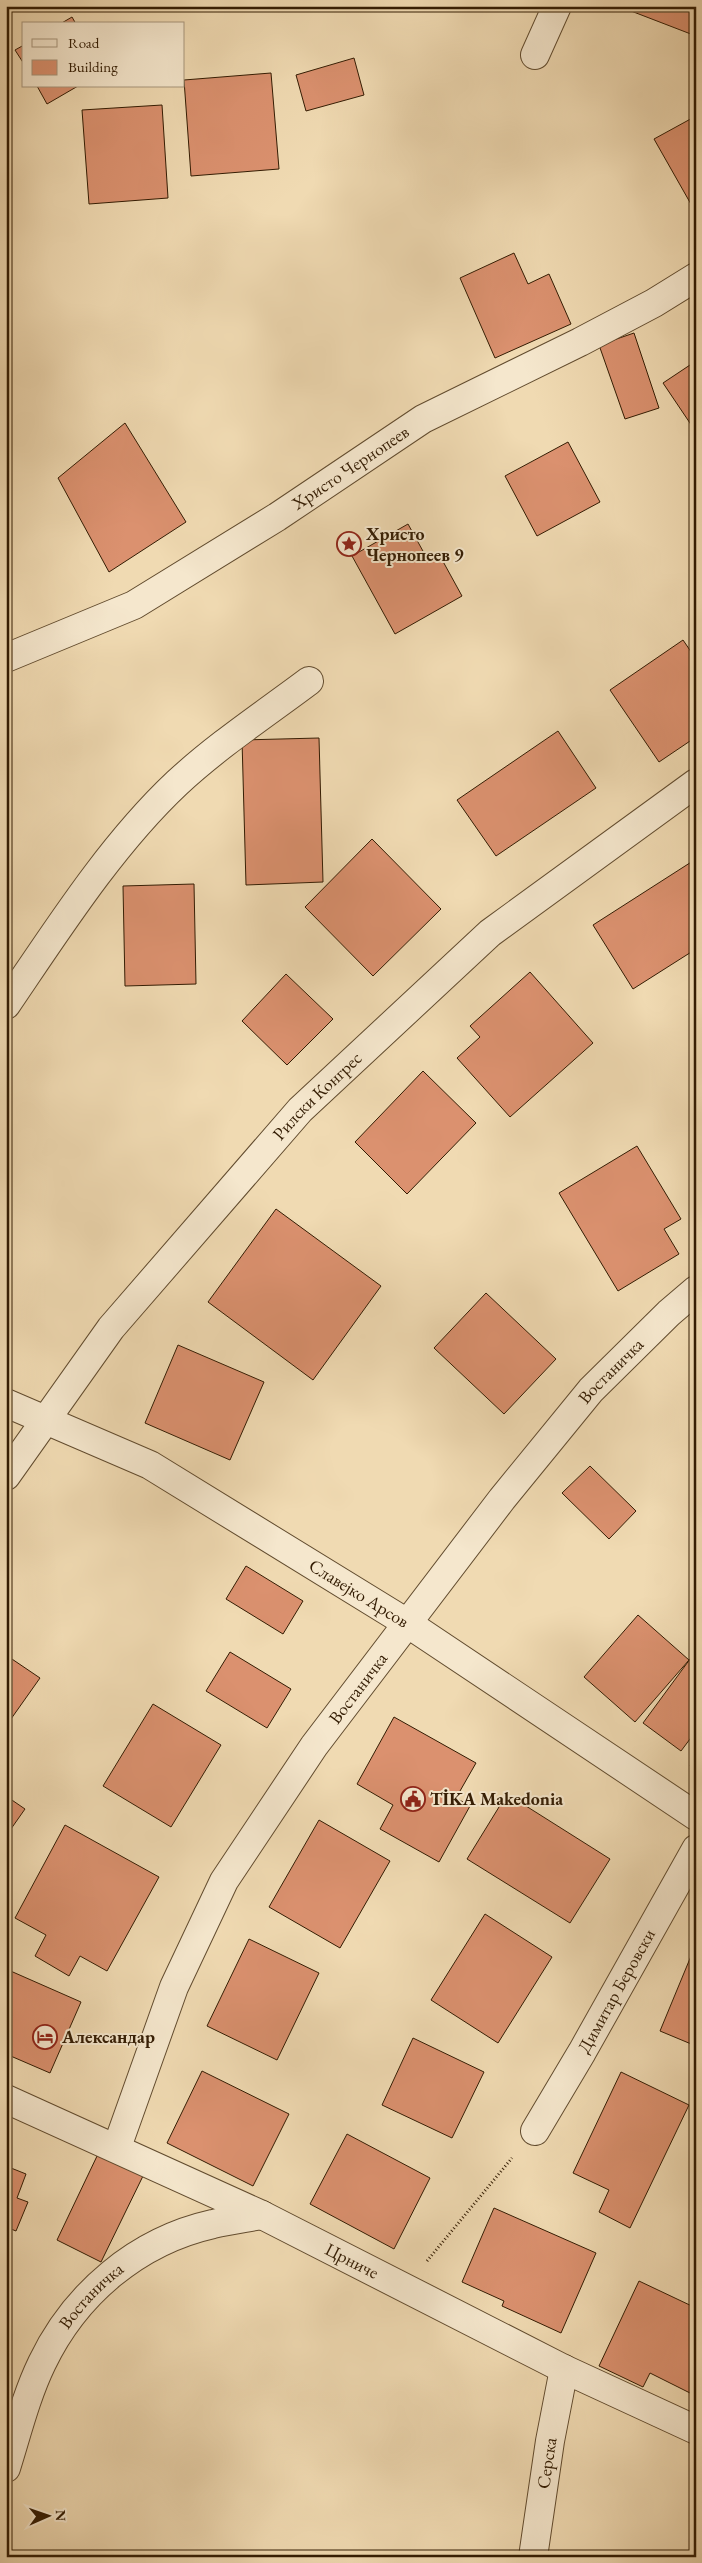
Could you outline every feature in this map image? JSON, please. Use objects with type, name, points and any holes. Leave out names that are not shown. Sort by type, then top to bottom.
[{"type":"street","points":[[535,55],[557,6]]},
{"type":"street","name":"Христо Чернопеев","points":[[6,658],[134,605],[277,517],[423,419],[580,342],[696,278]]},
{"type":"street","points":[[6,1005],[92,884],[136,826],[177,784],[218,748],[309,681]]},
{"type":"street","name":"Рилски Конгрес","points":[[6,1476],[111,1328],[300,1110],[490,933],[696,783]]},
{"type":"street","name":"Востаничка","points":[[117,2147],[174,1987],[224,1882],[314,1746],[502,1498],[591,1390],[669,1313],[696,1290]]},
{"type":"street","name":"Славејко Арсов","points":[[6,1403],[150,1465],[407,1623],[696,1816]]},
{"type":"street","name":"Димитар Беровски","points":[[535,2131],[582,2052],[696,1849]]},
{"type":"street","name":"Црниче","points":[[6,2099],[117,2147],[262,2215],[564,2370],[696,2430]]},
{"type":"street","name":"Востаничка","points":[[6,2468],[41,2365],[57,2334],[80,2303],[107,2277],[135,2257],[160,2243],[212,2224],[262,2215]]},
{"type":"street","name":"Серска","points":[[533,2557],[550,2441],[564,2370]]},
{"type":"path","points":[[405,2288],[535,2131]]},
{"type":"building","points":[[633,6],[696,6],[696,36],[631,11]]},
{"type":"building","points":[[72,17],[75,22],[63,22]]},
{"type":"building","points":[[22,46],[22,61],[15,50]]},
{"type":"building","points":[[354,58],[364,95],[306,111],[296,75]]},
{"type":"building","points":[[271,73],[279,169],[191,176],[185,80]]},
{"type":"building","points":[[38,88],[75,88],[47,104]]},
{"type":"building","points":[[162,105],[168,198],[89,204],[82,110]]},
{"type":"building","points":[[696,116],[696,213],[654,139]]},
{"type":"building","points":[[514,253],[528,284],[549,274],[571,324],[495,358],[460,278]]},
{"type":"building","points":[[634,333],[659,408],[625,419],[599,345]]},
{"type":"building","points":[[696,361],[696,432],[663,383]]},
{"type":"building","points":[[125,423],[186,522],[109,572],[58,478]]},
{"type":"building","points":[[568,442],[600,502],[537,536],[505,476]]},
{"type":"building","points":[[408,524],[429,562],[440,556],[462,596],[395,634],[352,556]]},
{"type":"building","points":[[683,640],[696,659],[696,737],[659,762],[610,690]]},
{"type":"building","points":[[558,731],[596,788],[496,856],[457,800]]},
{"type":"building","points":[[319,738],[323,882],[246,885],[242,740]]},
{"type":"building","points":[[372,839],[441,909],[373,976],[305,907]]},
{"type":"building","points":[[696,859],[696,949],[633,989],[593,925]]},
{"type":"building","points":[[194,884],[196,984],[125,986],[123,886]]},
{"type":"building","points":[[530,972],[593,1043],[510,1117],[457,1058],[480,1037],[470,1026]]},
{"type":"building","points":[[286,974],[333,1019],[287,1065],[242,1021]]},
{"type":"building","points":[[423,1071],[476,1123],[407,1194],[355,1142]]},
{"type":"building","points":[[637,1146],[681,1219],[664,1229],[679,1254],[618,1291],[559,1193]]},
{"type":"building","points":[[276,1209],[381,1286],[313,1380],[208,1302]]},
{"type":"building","points":[[486,1293],[556,1359],[504,1414],[434,1348]]},
{"type":"building","points":[[178,1345],[264,1382],[230,1460],[145,1423]]},
{"type":"building","points":[[590,1466],[636,1511],[609,1539],[562,1493]]},
{"type":"building","points":[[246,1566],[303,1601],[283,1634],[226,1599]]},
{"type":"building","points":[[638,1615],[689,1660],[635,1722],[584,1677]]},
{"type":"building","points":[[230,1652],[291,1689],[267,1728],[206,1691]]},
{"type":"building","points":[[6,1655],[40,1678],[6,1726]]},
{"type":"building","points":[[693,1655],[696,1657],[696,1731],[681,1751],[643,1723]]},
{"type":"building","points":[[153,1704],[221,1745],[171,1827],[103,1786]]},
{"type":"building","points":[[394,1717],[476,1763],[456,1798],[470,1806],[439,1862],[380,1829],[393,1805],[357,1784]]},
{"type":"building","points":[[696,1757],[696,1770],[690,1766]]},
{"type":"building","points":[[507,1794],[610,1859],[570,1923],[467,1859]]},
{"type":"building","points":[[6,1796],[25,1809],[6,1836]]},
{"type":"building","points":[[319,1820],[390,1861],[340,1948],[269,1907]]},
{"type":"building","points":[[65,1825],[159,1877],[107,1971],[80,1956],[69,1976],[35,1956],[46,1935],[15,1918]]},
{"type":"building","points":[[485,1914],[552,1957],[498,2043],[431,2000]]},
{"type":"building","points":[[249,1939],[319,1973],[277,2060],[207,2026]]},
{"type":"building","points":[[696,1944],[696,2046],[660,2031]]},
{"type":"building","points":[[6,1969],[81,2002],[50,2073],[6,2054]]},
{"type":"building","points":[[413,2038],[484,2072],[452,2138],[382,2105]]},
{"type":"building","points":[[202,2071],[289,2114],[253,2186],[167,2143]]},
{"type":"building","points":[[621,2072],[689,2105],[630,2228],[599,2212],[609,2190],[573,2173]]},
{"type":"building","points":[[347,2134],[430,2178],[394,2249],[310,2204]]},
{"type":"building","points":[[98,2154],[143,2176],[101,2262],[57,2240]]},
{"type":"building","points":[[6,2166],[26,2174],[17,2198],[28,2202],[16,2231],[6,2227]]},
{"type":"building","points":[[494,2208],[596,2253],[561,2333],[502,2306],[504,2301],[462,2282]]},
{"type":"building","points":[[639,2281],[696,2308],[696,2388],[692,2394],[650,2373],[643,2387],[599,2366]]},
{"type":"place","name":"Христо Чернопеев 9","points":[[349,544]]},
{"type":"place","name":"TİKA Makedonia","points":[[413,1799]]},
{"type":"place","name":"Александар","points":[[45,2037]]}]
